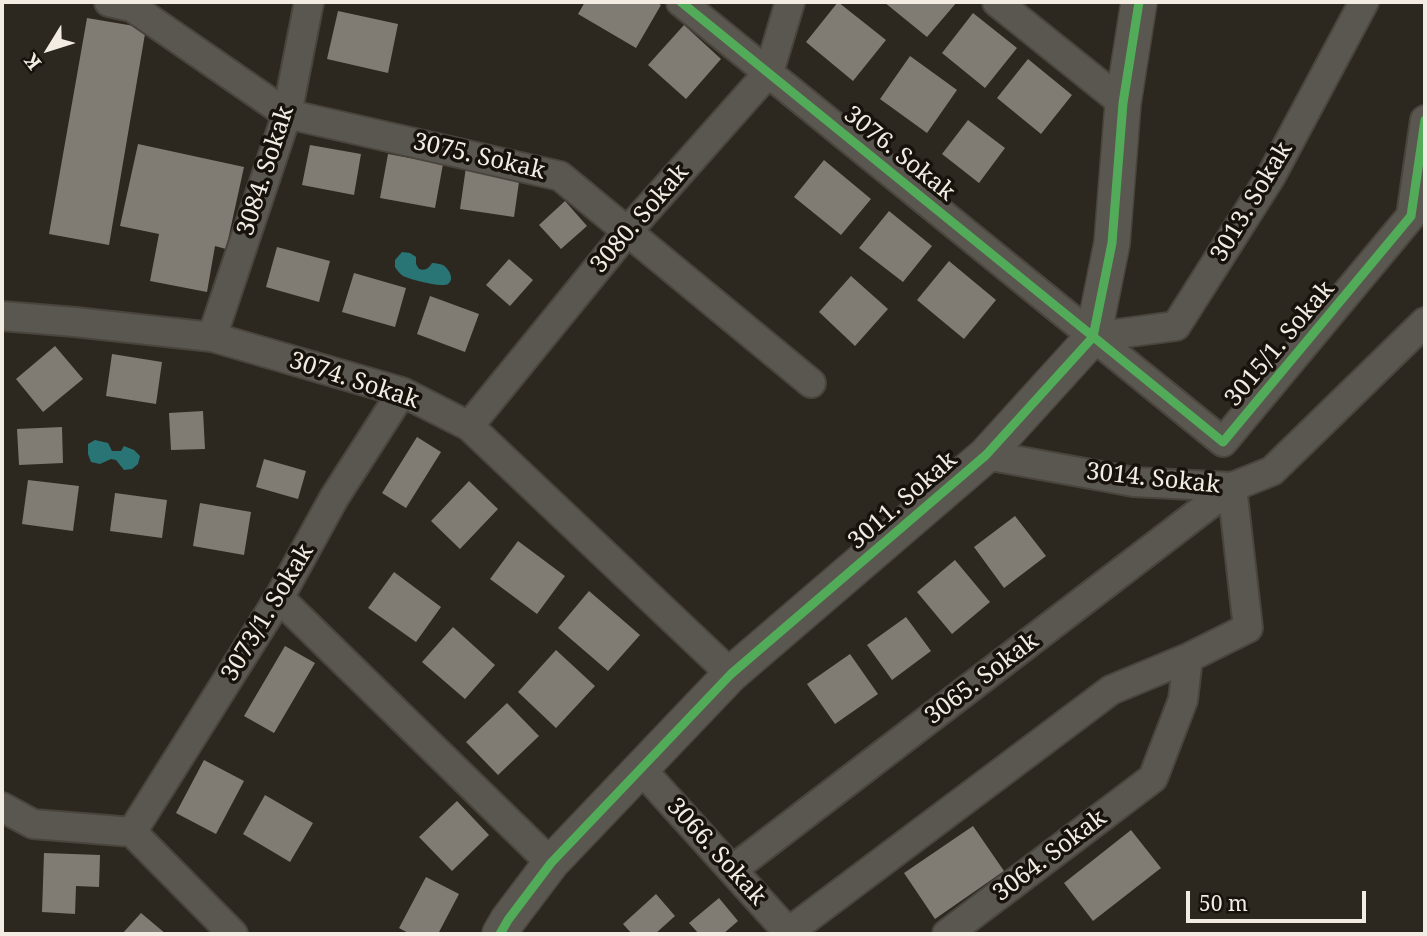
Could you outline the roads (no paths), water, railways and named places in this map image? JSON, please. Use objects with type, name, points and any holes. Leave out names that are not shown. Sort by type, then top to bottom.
[{"type":"street","name":"3075. Sokak","points":[[109,2],[132,7],[287,114],[560,176],[811,383]]},
{"type":"street","name":"3084. Sokak","points":[[212,337],[287,114],[309,2]]},
{"type":"street","name":"3076. Sokak","points":[[681,2],[1093,337]]},
{"type":"street","name":"3080. Sokak","points":[[469,426],[627,232],[769,72],[790,2]]},
{"type":"street","points":[[997,2],[1123,103]]},
{"type":"street","points":[[1093,337],[1112,243],[1123,103],[1139,2]]},
{"type":"street","name":"3013. Sokak","points":[[1093,337],[1176,326],[1271,176],[1364,2]]},
{"type":"street","name":"3015/1. Sokak","points":[[1093,337],[1223,442],[1411,216],[1425,120]]},
{"type":"street","name":"3074. Sokak","points":[[2,316],[212,337],[402,392],[469,426],[732,674]]},
{"type":"street","name":"3014. Sokak","points":[[986,454],[1134,482],[1232,487],[1272,471],[1425,321]]},
{"type":"street","name":"3011. Sokak","points":[[499,934],[551,863],[732,674],[986,454],[1093,337]]},
{"type":"street","name":"3073/1. Sokak","points":[[132,832],[279,598],[334,498],[402,392]]},
{"type":"street","points":[[788,934],[1111,690],[1188,658],[1248,628],[1232,487]]},
{"type":"street","name":"3065. Sokak","points":[[732,870],[1232,487]]},
{"type":"street","points":[[279,598],[551,863]]},
{"type":"street","name":"3064. Sokak","points":[[947,934],[1153,778],[1183,699],[1188,658]]},
{"type":"street","name":"3066. Sokak","points":[[641,769],[788,934]]},
{"type":"street","points":[[2,807],[33,824],[132,832],[233,934]]},
{"type":"water","points":[[402,252],[416,257],[419,269],[427,269],[432,263],[443,265],[450,274],[450,282],[439,285],[403,276],[395,267],[395,260]]},
{"type":"water","points":[[95,440],[108,443],[112,451],[121,451],[124,446],[134,450],[140,456],[138,464],[132,469],[124,470],[116,460],[111,459],[100,464],[91,462],[88,444]]}]
